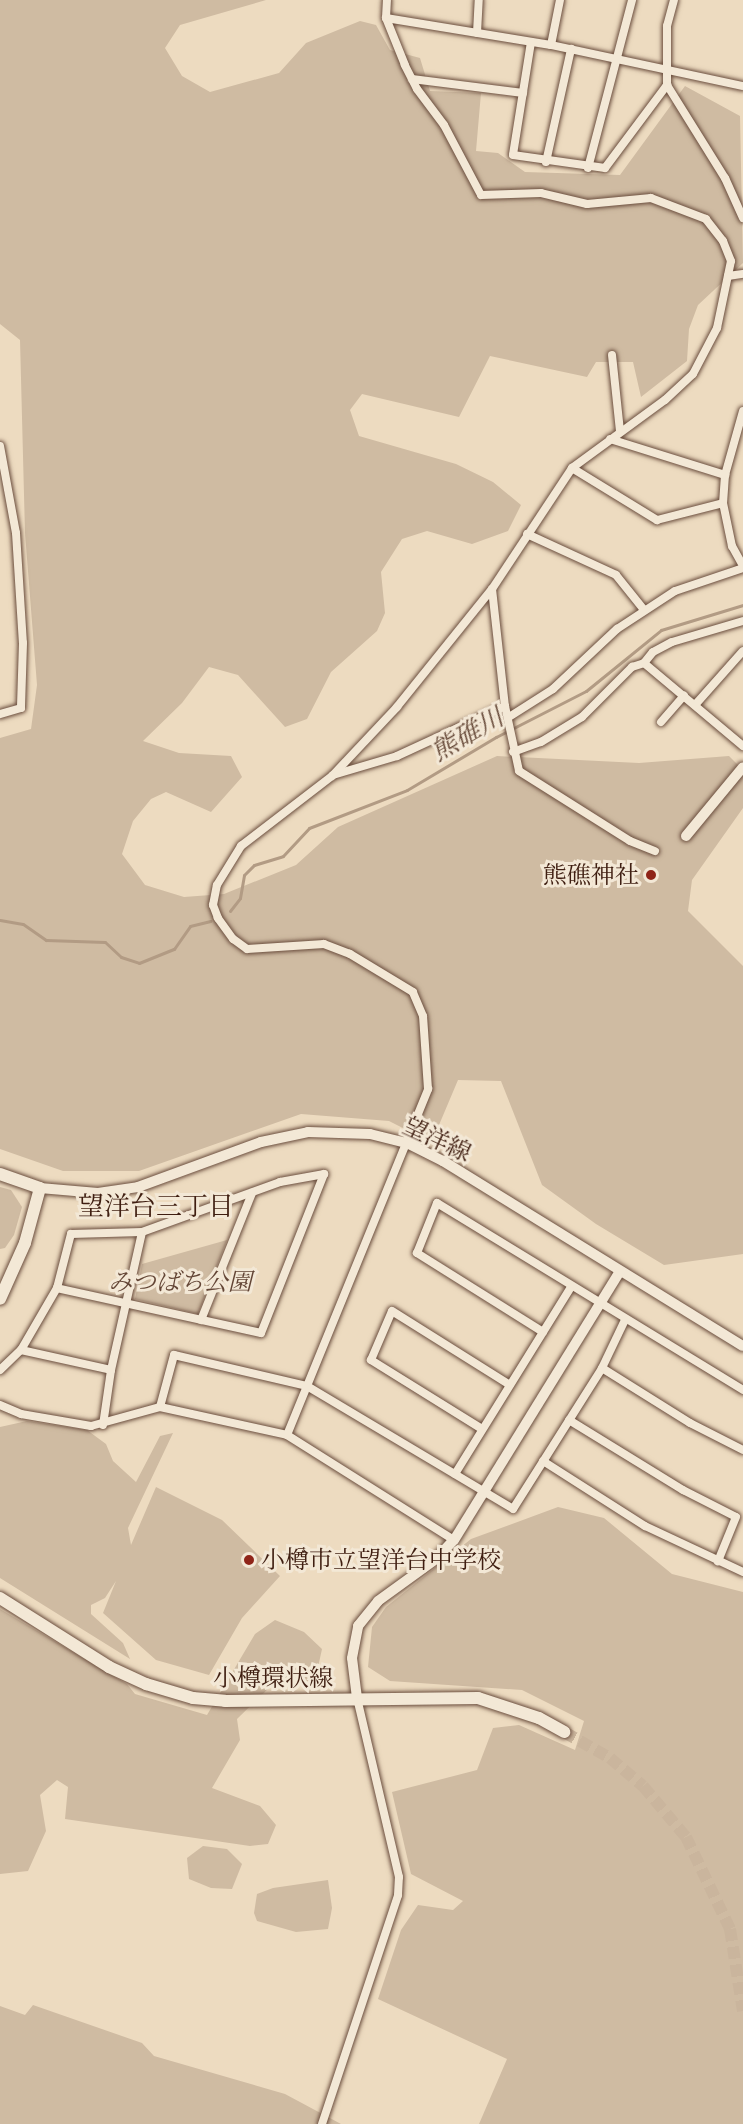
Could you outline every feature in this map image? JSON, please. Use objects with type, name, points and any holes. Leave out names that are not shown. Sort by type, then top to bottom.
[{"type":"main road","points":[[0,1174],[40,1188],[25,1243],[0,1299]]},
{"type":"main road","name":"小樽環状線","points":[[0,1598],[109,1666],[172,1692],[225,1701],[478,1698],[539,1718],[564,1732]]},
{"type":"street","points":[[287,1435],[428,1089],[423,1016],[413,992],[350,954],[324,944],[247,949],[233,939],[213,904],[217,885],[241,846],[332,776],[397,706],[492,589],[572,468],[665,400],[693,374],[717,328],[731,261],[723,241],[705,219],[680,207],[635,197],[587,204],[541,193],[481,195],[444,125],[412,79],[387,18],[387,0]]},
{"type":"street","points":[[477,33],[479,0]]},
{"type":"street","points":[[551,45],[560,0]]},
{"type":"street","points":[[588,168],[632,0]]},
{"type":"street","points":[[531,42],[513,155],[588,168],[605,168],[667,85],[670,70],[667,26],[674,0]]},
{"type":"street","points":[[387,18],[617,57],[743,86]]},
{"type":"street","points":[[546,162],[571,49]]},
{"type":"street","points":[[412,79],[523,93]]},
{"type":"street","points":[[667,85],[725,178],[743,218]]},
{"type":"street","points":[[728,276],[743,274]]},
{"type":"street","points":[[612,355],[620,431]]},
{"type":"street","points":[[509,720],[553,689],[617,629],[644,610],[693,582],[743,567],[730,538],[723,503],[725,475],[743,411]]},
{"type":"street","points":[[610,438],[725,475]]},
{"type":"street","points":[[0,446],[21,591],[22,688],[21,708],[0,714]]},
{"type":"street","points":[[572,468],[657,520],[723,503]]},
{"type":"street","points":[[527,534],[616,575],[644,610]]},
{"type":"street","points":[[492,589],[505,706],[513,752],[519,771],[630,841],[654,851]]},
{"type":"street","points":[[513,752],[542,742],[582,717],[633,667],[644,663],[653,652],[672,642],[743,621]]},
{"type":"street","points":[[695,705],[743,651]]},
{"type":"street","points":[[644,663],[743,746]]},
{"type":"street","points":[[661,722],[684,696]]},
{"type":"street","points":[[332,776],[397,756],[505,706]]},
{"type":"street","points":[[686,836],[743,767]]},
{"type":"street","name":"望洋線","points":[[40,1188],[98,1193],[138,1188],[261,1142],[308,1132],[370,1134],[407,1143],[443,1161],[743,1346]]},
{"type":"street","points":[[0,1370],[21,1350],[57,1288],[71,1234],[142,1232],[280,1182],[324,1174],[261,1333],[57,1288]]},
{"type":"street","points":[[201,1320],[252,1193]]},
{"type":"street","points":[[543,1332],[417,1253],[437,1203],[598,1304],[743,1390]]},
{"type":"street","points":[[103,1425],[111,1370],[128,1304],[142,1232]]},
{"type":"street","points":[[322,2124],[398,1895],[399,1877],[357,1698],[352,1658],[358,1626],[378,1601],[436,1558],[454,1540],[620,1271]]},
{"type":"street","points":[[455,1474],[571,1287]]},
{"type":"street","points":[[482,1429],[371,1359],[392,1311],[510,1385]]},
{"type":"street","points":[[160,1407],[174,1355],[308,1386],[513,1509],[602,1368],[625,1320]]},
{"type":"street","points":[[21,1350],[111,1370]]},
{"type":"street","points":[[602,1368],[690,1423],[743,1450]]},
{"type":"street","points":[[0,1405],[40,1418],[103,1425],[160,1407],[287,1435],[454,1540]]},
{"type":"street","points":[[569,1420],[665,1480],[736,1516],[718,1561]]},
{"type":"street","points":[[543,1461],[645,1526],[743,1572]]},
{"type":"green space","points":[[0,0],[266,0],[180,25],[165,48],[182,76],[210,92],[279,73],[306,43],[360,21],[376,25],[390,50],[420,58],[430,91],[481,93],[476,151],[498,153],[525,172],[620,175],[685,86],[740,116],[743,263],[698,305],[689,329],[687,361],[641,397],[633,362],[596,362],[587,377],[490,356],[459,417],[362,394],[350,410],[359,436],[456,464],[493,482],[521,505],[508,531],[472,544],[427,531],[402,539],[381,572],[385,613],[377,631],[331,672],[307,719],[285,727],[238,675],[209,667],[182,703],[143,741],[179,753],[231,756],[242,777],[211,812],[166,792],[151,799],[133,821],[122,854],[145,885],[184,897],[224,894],[296,865],[338,827],[497,756],[639,763],[729,756],[743,770],[743,808],[692,880],[688,911],[743,966],[743,1254],[664,1265],[596,1224],[542,1185],[501,1081],[458,1080],[439,1125],[452,1134],[456,1155],[389,1121],[301,1114],[139,1171],[63,1171],[0,1149],[0,738],[31,729],[37,685],[25,533],[20,340],[0,324]]},
{"type":"green space","points":[[0,1187],[11,1190],[22,1207],[14,1235],[5,1248],[0,1249]]},
{"type":"green space","name":"みつばち公園","points":[[227,1240],[198,1314],[135,1299],[142,1264]]},
{"type":"green space","points":[[27,1421],[87,1430],[106,1444],[113,1461],[136,1482],[160,1436],[173,1433],[128,1528],[131,1545],[156,1487],[222,1520],[280,1576],[242,1618],[209,1675],[156,1660],[103,1613],[116,1581],[105,1598],[91,1605],[91,1614],[123,1643],[130,1659],[0,1578],[0,1427]]},
{"type":"green space","points":[[558,1507],[604,1518],[672,1574],[743,1592],[743,2124],[479,2124],[507,2059],[378,1999],[401,1930],[418,1905],[453,1910],[463,1901],[411,1874],[392,1792],[477,1770],[493,1728],[519,1725],[575,1750],[584,1721],[522,1690],[390,1681],[368,1667],[372,1627],[386,1607],[471,1539]]},
{"type":"green space","points":[[0,1609],[127,1684],[135,1694],[207,1715],[255,1634],[275,1620],[304,1632],[322,1649],[315,1681],[275,1682],[237,1719],[240,1740],[212,1788],[260,1806],[276,1825],[268,1844],[250,1846],[65,1819],[68,1787],[57,1780],[40,1795],[46,1831],[28,1871],[0,1874]]},
{"type":"green space","points":[[203,1846],[227,1849],[242,1864],[232,1889],[211,1888],[189,1879],[187,1858]]},
{"type":"green space","points":[[328,1880],[332,1908],[328,1929],[296,1932],[257,1921],[254,1913],[257,1894],[273,1888]]},
{"type":"green space","points":[[33,2005],[142,2043],[154,2056],[285,2094],[341,2124],[0,2124],[0,2006],[25,2015]]},
{"type":"waterway","name":"熊碓川","points":[[230,911],[240,898],[244,875],[254,865],[283,856],[309,828],[407,790],[496,737],[586,691],[661,630],[743,605]]},
{"type":"waterway","name":"熊碓川","points":[[0,920],[23,924],[46,940],[105,942],[121,957],[139,963],[174,949],[190,926],[210,921]]},
{"type":"tunnel","points":[[564,1732],[610,1758],[643,1786],[686,1837],[730,1929],[743,2011]]},
{"type":"place","name":"熊礁神社","points":[[651,875]]},
{"type":"place","name":"小樽市立望洋台中学校","points":[[249,1560]]},
{"type":"district","name":"望洋台三丁目","points":[[156,1206]]}]
